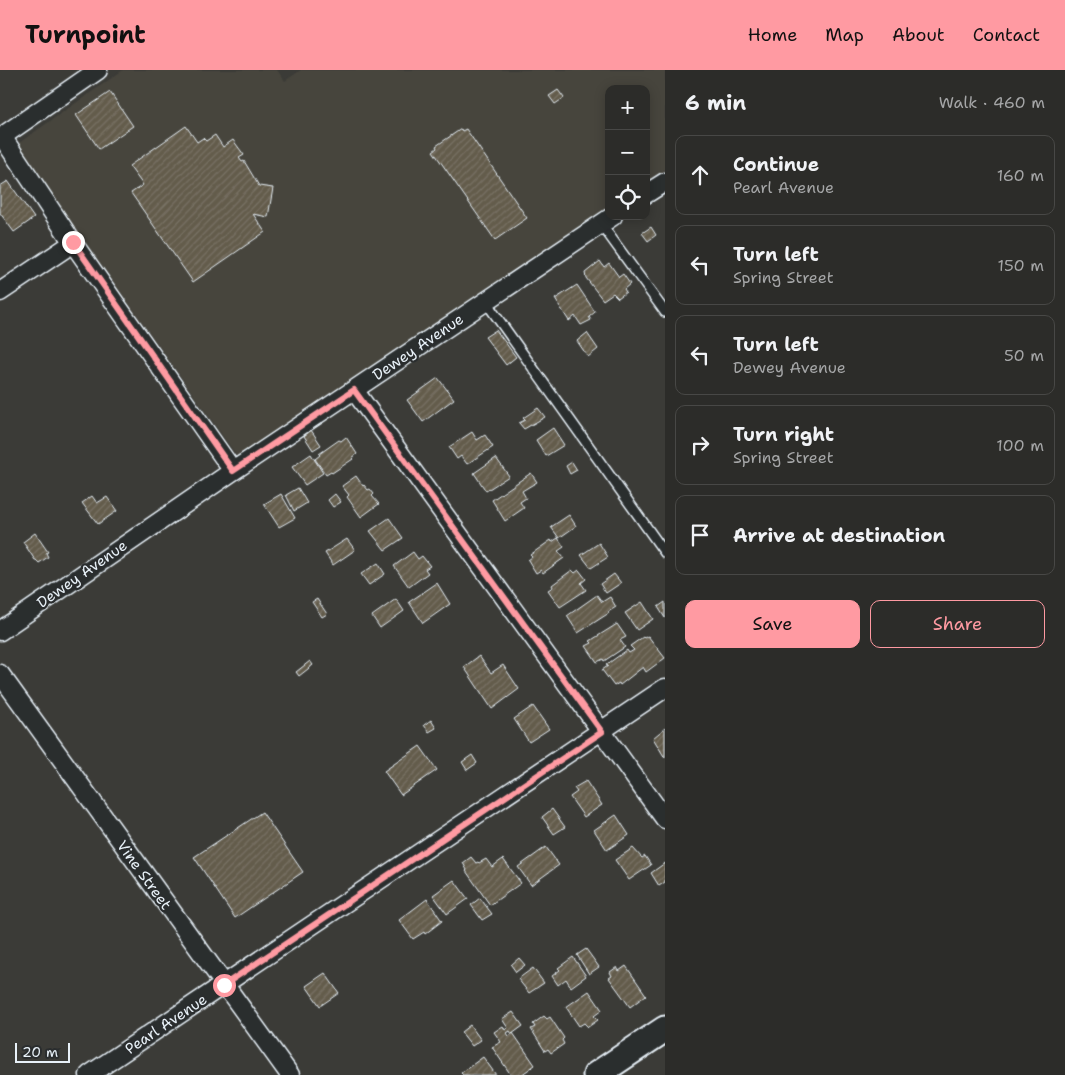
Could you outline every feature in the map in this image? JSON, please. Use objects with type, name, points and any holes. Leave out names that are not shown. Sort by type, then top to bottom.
[{"type":"main road","points":[[596,1075],[665,1029]]},
{"type":"street","points":[[98,70],[3,134],[5,141],[8,148],[233,471]]},
{"type":"street","points":[[650,191],[665,182]]},
{"type":"street","name":"Dewey Avenue","points":[[0,631],[233,471],[607,220]]},
{"type":"street","points":[[0,292],[73,242]]},
{"type":"street","points":[[354,390],[665,819]]},
{"type":"street","name":"Vine Street","points":[[0,674],[290,1075]]},
{"type":"street","name":"Pearl Avenue","points":[[89,1075],[665,688]]},
{"type":"lane","points":[[607,220],[665,312]]},
{"type":"lane","points":[[486,302],[665,553]]},
{"type":"shaded area","points":[[123,70],[277,70],[285,81],[301,70],[665,70],[665,170],[650,180],[650,85],[605,85],[605,211],[239,459],[16,145]]},
{"type":"building","points":[[558,90],[564,98],[555,104],[549,96]]},
{"type":"building","points":[[110,92],[133,126],[99,149],[76,115]]},
{"type":"building","points":[[186,126],[197,142],[203,138],[206,141],[215,135],[223,147],[233,140],[244,155],[239,158],[242,162],[244,161],[259,186],[273,188],[268,217],[253,214],[265,232],[193,282],[131,193],[143,185],[129,166]]},
{"type":"building","points":[[461,129],[462,131],[466,129],[527,218],[495,240],[433,151],[437,148],[436,146]]},
{"type":"building","points":[[8,181],[34,218],[14,232],[0,213],[0,186]]},
{"type":"building","points":[[651,227],[656,235],[648,241],[642,233]]},
{"type":"building","points":[[600,261],[604,267],[609,263],[619,277],[623,274],[630,284],[624,289],[626,292],[618,298],[613,293],[603,300],[586,278],[585,273]]},
{"type":"building","points":[[577,285],[595,312],[589,317],[591,320],[581,325],[575,316],[569,321],[555,299]]},
{"type":"building","points":[[496,330],[516,357],[506,365],[485,337]]},
{"type":"building","points":[[587,333],[598,349],[588,357],[577,341]]},
{"type":"building","points":[[438,378],[454,399],[423,422],[407,400]]},
{"type":"building","points":[[538,408],[545,417],[524,429],[519,423]]},
{"type":"building","points":[[553,428],[564,445],[546,456],[536,440]]},
{"type":"building","points":[[311,430],[321,445],[313,450],[304,436]]},
{"type":"building","points":[[472,432],[477,440],[485,435],[493,447],[467,464],[461,456],[457,459],[449,447]]},
{"type":"building","points":[[346,437],[357,454],[353,459],[326,475],[315,459],[319,454]]},
{"type":"building","points":[[311,454],[323,473],[305,485],[292,467]]},
{"type":"building","points":[[496,458],[509,476],[486,491],[474,473]]},
{"type":"building","points":[[572,462],[577,470],[570,474],[566,466]]},
{"type":"building","points":[[531,473],[537,482],[522,491],[526,498],[520,502],[524,508],[505,521],[492,500]]},
{"type":"building","points":[[356,476],[363,486],[368,490],[370,489],[374,494],[372,496],[379,504],[361,517],[342,486]]},
{"type":"building","points":[[298,488],[307,503],[294,511],[286,495]]},
{"type":"building","points":[[281,494],[295,518],[279,527],[264,504]]},
{"type":"building","points":[[335,494],[341,502],[333,507],[328,500]]},
{"type":"building","points":[[92,496],[97,503],[107,497],[117,511],[98,524],[82,503]]},
{"type":"building","points":[[569,515],[576,526],[559,538],[551,527]]},
{"type":"building","points":[[389,518],[403,538],[385,550],[370,531]]},
{"type":"building","points":[[35,533],[48,552],[46,553],[48,557],[39,563],[23,542]]},
{"type":"building","points":[[558,538],[564,547],[558,551],[564,558],[543,573],[541,570],[536,573],[528,560],[532,557],[530,555],[551,540],[552,542]]},
{"type":"building","points":[[347,539],[355,550],[333,565],[325,553]]},
{"type":"building","points":[[599,543],[608,557],[591,568],[581,555]]},
{"type":"building","points":[[413,552],[418,559],[422,556],[430,566],[425,569],[428,573],[409,587],[394,566]]},
{"type":"building","points":[[378,563],[385,574],[369,585],[361,574]]},
{"type":"building","points":[[572,570],[575,573],[579,570],[586,579],[581,583],[586,590],[560,607],[548,590]]},
{"type":"building","points":[[614,574],[621,583],[606,593],[600,584]]},
{"type":"building","points":[[437,583],[450,604],[423,623],[409,602]]},
{"type":"building","points":[[597,595],[602,602],[610,597],[616,607],[578,633],[567,616]]},
{"type":"building","points":[[317,599],[327,614],[322,617],[312,602]]},
{"type":"building","points":[[396,599],[404,611],[380,628],[372,616]]},
{"type":"building","points":[[642,602],[653,619],[637,630],[625,613]]},
{"type":"building","points":[[665,602],[665,618],[658,607]]},
{"type":"building","points":[[617,624],[626,637],[620,640],[625,647],[604,661],[603,659],[597,662],[586,646],[592,643],[590,641]]},
{"type":"building","points":[[648,636],[665,658],[646,672],[643,667],[620,685],[619,683],[614,686],[602,670],[627,650],[629,653],[634,650],[630,646],[643,637]]},
{"type":"building","points":[[479,656],[491,673],[503,665],[519,689],[492,709],[464,667]]},
{"type":"building","points":[[310,661],[313,665],[299,676],[296,672]]},
{"type":"building","points":[[533,706],[549,729],[529,742],[514,719]]},
{"type":"building","points":[[431,720],[436,728],[429,732],[424,725]]},
{"type":"building","points":[[665,728],[665,758],[653,738]]},
{"type":"building","points":[[420,746],[437,770],[401,795],[384,771]]},
{"type":"building","points":[[472,755],[477,763],[467,770],[462,762]]},
{"type":"building","points":[[586,781],[602,805],[584,817],[570,797],[577,792],[574,788]]},
{"type":"building","points":[[552,809],[565,827],[554,834],[542,817]]},
{"type":"building","points":[[262,812],[303,872],[235,918],[194,857]]},
{"type":"building","points":[[616,815],[629,835],[607,850],[594,830]]},
{"type":"building","points":[[546,847],[559,865],[531,885],[518,867]]},
{"type":"building","points":[[633,848],[642,858],[645,856],[651,865],[629,880],[615,860]]},
{"type":"building","points":[[471,857],[476,863],[486,859],[492,867],[503,859],[521,883],[490,905],[466,871],[463,863]]},
{"type":"building","points":[[665,863],[665,882],[659,886],[651,873]]},
{"type":"building","points":[[454,880],[468,899],[447,914],[433,895]]},
{"type":"building","points":[[480,898],[492,914],[482,920],[471,905]]},
{"type":"building","points":[[427,899],[442,921],[425,934],[424,932],[413,939],[399,920]]},
{"type":"building","points":[[586,949],[599,967],[589,974],[577,955]]},
{"type":"building","points":[[573,957],[586,976],[571,987],[566,979],[558,985],[552,976],[560,970],[558,968]]},
{"type":"building","points":[[519,958],[525,965],[516,972],[511,965]]},
{"type":"building","points":[[626,966],[646,995],[630,1007],[609,978],[612,976],[610,972],[617,967],[619,971]]},
{"type":"building","points":[[533,968],[544,983],[529,993],[518,979]]},
{"type":"building","points":[[325,973],[339,993],[320,1006],[306,986]]},
{"type":"building","points":[[589,991],[602,1010],[594,1016],[598,1020],[588,1027],[584,1023],[579,1026],[566,1007]]},
{"type":"building","points":[[513,1012],[523,1026],[513,1033],[535,1065],[521,1075],[511,1075],[492,1047],[501,1042],[494,1032],[503,1026],[505,1030],[508,1028],[502,1019]]},
{"type":"building","points":[[544,1016],[547,1019],[550,1017],[564,1038],[562,1040],[564,1044],[551,1053],[548,1049],[545,1051],[531,1029],[535,1027],[533,1024]]},
{"type":"building","points":[[470,1025],[481,1040],[472,1046],[461,1032]]},
{"type":"building","points":[[483,1057],[496,1075],[463,1075],[461,1073]]},
{"type":"route","points":[[73,242],[233,471],[354,390],[602,732],[224,985]]}]
